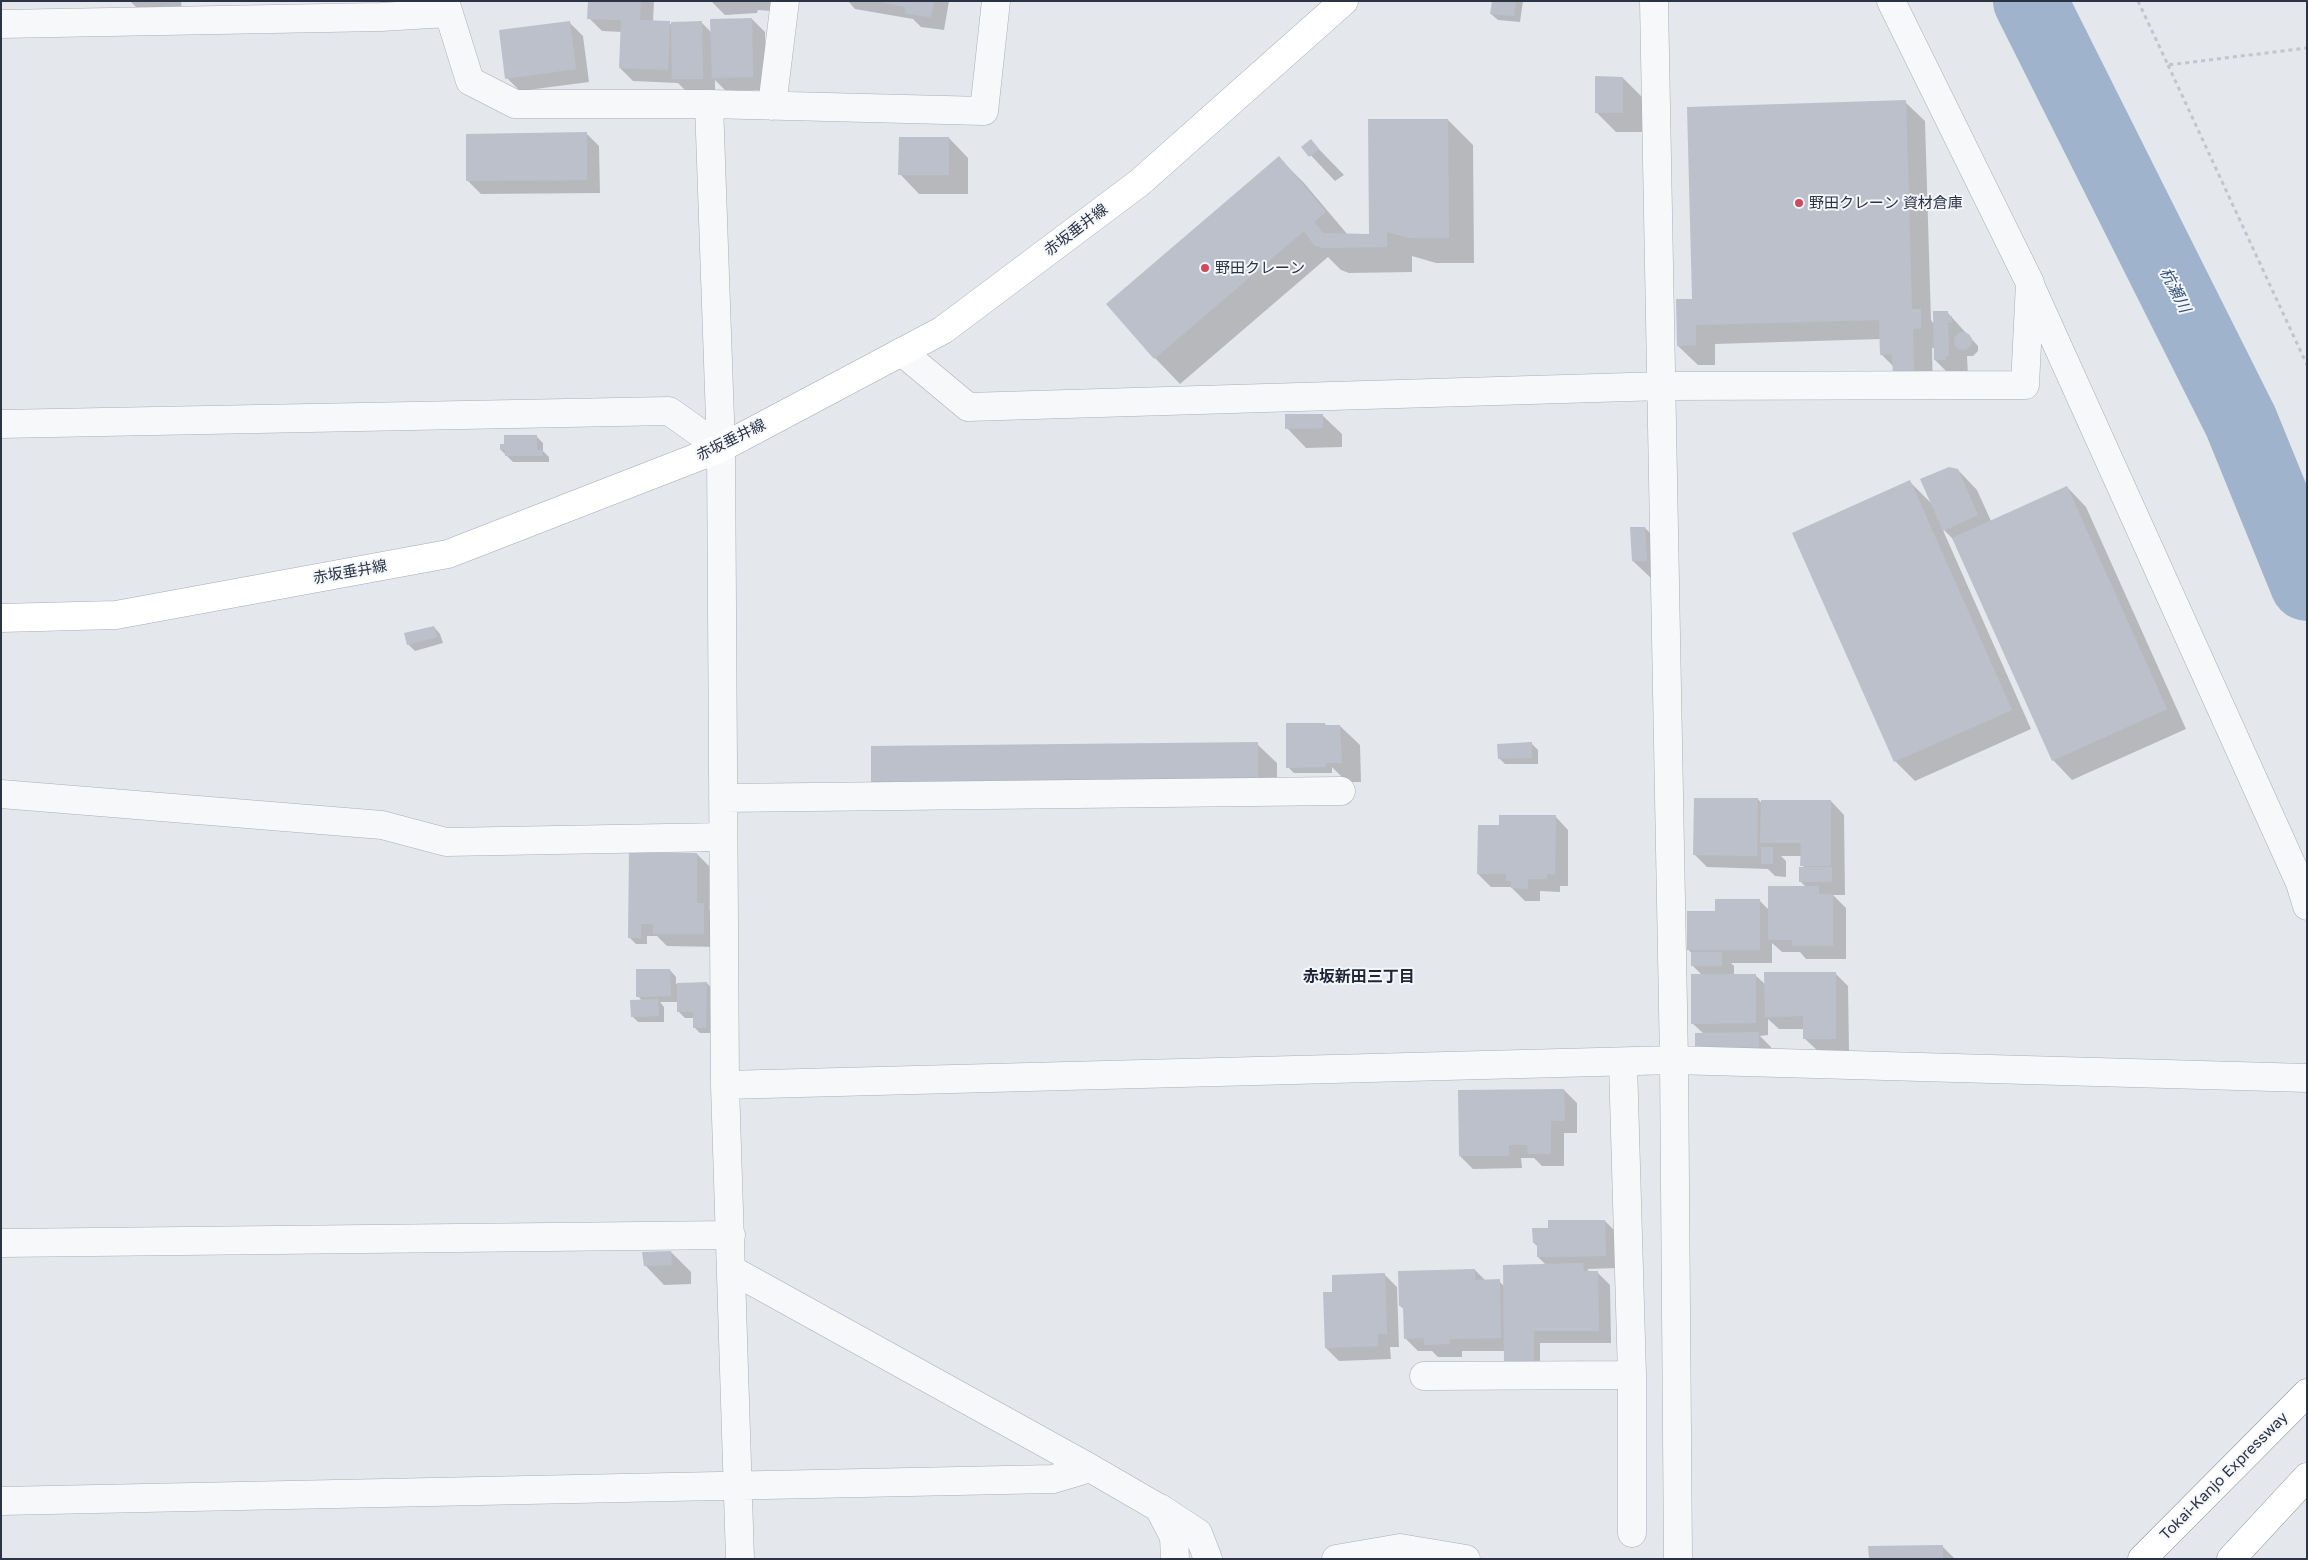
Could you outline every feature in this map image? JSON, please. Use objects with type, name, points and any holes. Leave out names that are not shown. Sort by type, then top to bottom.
[{"type":"main road","name":"赤坂垂井線","points":[[1,618],[116,615],[448,554],[720,448],[943,330],[1139,184],[1344,1]]},
{"type":"main road","name":"Tokai-Kanjo Expressway","points":[[2142,1559],[2307,1393]]},
{"type":"main road","points":[[2231,1559],[2307,1477]]},
{"type":"street","points":[[772,106],[785,1]]},
{"type":"street","points":[[1,24],[381,17],[447,7],[470,81],[515,104],[709,104],[984,111],[996,1]]},
{"type":"street","points":[[1654,1],[1663,386],[1674,1060],[1678,1559]]},
{"type":"street","points":[[1891,1],[2030,283],[2300,883],[2307,906]]},
{"type":"street","points":[[709,104],[720,448],[725,1086],[740,1559]]},
{"type":"street","points":[[902,352],[968,407],[1663,386],[2024,385],[2030,283]]},
{"type":"street","points":[[1,424],[669,411],[720,448]]},
{"type":"street","points":[[723,798],[1341,791]]},
{"type":"street","points":[[1,794],[382,825],[446,842],[723,837]]},
{"type":"street","points":[[725,1086],[1623,1063],[1674,1060],[2307,1078]]},
{"type":"street","points":[[1623,1063],[1632,1376],[1632,1533]]},
{"type":"street","points":[[1,1243],[731,1234]]},
{"type":"street","points":[[732,1270],[1159,1508],[1198,1533],[1208,1559]]},
{"type":"street","points":[[1424,1376],[1632,1376]]},
{"type":"street","points":[[1,1501],[739,1484],[1053,1479],[1090,1468]]},
{"type":"street","points":[[1159,1508],[1174,1537],[1175,1559]]},
{"type":"street","points":[[1336,1559],[1400,1548],[1466,1559]]},
{"type":"path","points":[[2138,1],[2307,365]]},
{"type":"path","points":[[2168,65],[2307,48]]},
{"type":"building","points":[[588,1],[641,1],[640,20],[670,21],[668,70],[619,68],[621,20],[587,19]]},
{"type":"building","points":[[876,1],[934,1],[931,17],[906,14],[905,7]]},
{"type":"building","points":[[1492,1],[1516,1],[1514,16],[1490,14]]},
{"type":"building","points":[[752,18],[753,77],[712,78],[710,19]]},
{"type":"building","points":[[570,21],[576,69],[505,79],[499,30]]},
{"type":"building","points":[[702,21],[703,79],[672,79],[671,22]]},
{"type":"building","points":[[1595,76],[1623,77],[1623,113],[1595,113]]},
{"type":"building","name":"野田クレーン 資材倉庫","points":[[1906,100],[1912,309],[1921,309],[1921,329],[1913,329],[1914,375],[1893,375],[1892,354],[1880,355],[1879,320],[1696,325],[1696,345],[1677,346],[1676,299],[1692,299],[1687,107]]},
{"type":"building","name":"野田クレーン","points":[[1368,119],[1448,119],[1449,238],[1410,238],[1387,232],[1387,247],[1323,248],[1314,245],[1304,231],[1154,359],[1106,304],[1279,156],[1326,212],[1314,222],[1323,233],[1369,234]]},
{"type":"building","points":[[587,132],[587,180],[466,181],[466,134]]},
{"type":"building","points":[[899,137],[949,137],[949,175],[898,175]]},
{"type":"building","points":[[1311,139],[1319,149],[1309,157],[1301,147]]},
{"type":"building","points":[[1933,311],[1948,311],[1948,316],[1952,316],[1952,323],[1948,323],[1949,356],[1946,356],[1946,360],[1934,360]]},
{"type":"building","points":[[1963,332],[1969,335],[1972,341],[1969,347],[1963,350],[1957,347],[1954,341],[1957,335]]},
{"type":"building","points":[[1285,414],[1323,414],[1323,428],[1285,429]]},
{"type":"building","points":[[504,435],[537,435],[537,450],[543,450],[543,456],[505,456],[505,450],[500,450],[500,444],[504,444]]},
{"type":"building","points":[[1949,467],[1958,469],[1978,515],[1943,531],[1920,479]]},
{"type":"building","points":[[1910,480],[2012,710],[1894,762],[1792,533]]},
{"type":"building","points":[[2067,486],[2167,709],[2052,761],[1952,538]]},
{"type":"building","points":[[1630,527],[1645,527],[1647,561],[1632,561]]},
{"type":"building","points":[[434,626],[437,637],[407,645],[404,633]]},
{"type":"building","points":[[1286,723],[1340,725],[1342,763],[1326,763],[1326,767],[1286,768]]},
{"type":"building","points":[[1258,742],[1258,781],[871,785],[871,746]]},
{"type":"building","points":[[1532,742],[1532,758],[1498,759],[1497,744]]},
{"type":"building","points":[[1694,798],[1758,798],[1757,856],[1693,855]]},
{"type":"building","points":[[1761,800],[1831,800],[1831,866],[1800,866],[1801,843],[1760,843]]},
{"type":"building","points":[[1499,815],[1556,815],[1555,874],[1547,874],[1547,879],[1528,879],[1528,889],[1511,888],[1511,881],[1506,881],[1506,874],[1477,874],[1478,825],[1499,825]]},
{"type":"building","points":[[1761,847],[1773,847],[1773,864],[1761,864]]},
{"type":"building","points":[[629,852],[697,853],[697,903],[704,903],[704,934],[653,934],[653,924],[641,924],[641,938],[628,938]]},
{"type":"building","points":[[1799,867],[1832,867],[1832,882],[1799,882]]},
{"type":"building","points":[[1768,886],[1819,886],[1819,894],[1833,894],[1833,946],[1792,946],[1792,940],[1768,940]]},
{"type":"building","points":[[1715,899],[1760,899],[1760,950],[1687,950],[1687,911],[1715,911]]},
{"type":"building","points":[[1691,952],[1722,952],[1722,966],[1691,966]]},
{"type":"building","points":[[636,969],[670,969],[671,996],[636,997]]},
{"type":"building","points":[[1764,972],[1836,972],[1836,1039],[1803,1039],[1803,1016],[1765,1017]]},
{"type":"building","points":[[1691,974],[1756,974],[1756,1023],[1691,1024]]},
{"type":"building","points":[[707,982],[706,1028],[693,1028],[693,1012],[677,1012],[677,983]]},
{"type":"building","points":[[658,999],[659,1016],[631,1017],[630,1000]]},
{"type":"building","points":[[1759,1032],[1759,1049],[1695,1049],[1695,1033]]},
{"type":"building","points":[[1564,1089],[1565,1121],[1551,1121],[1551,1154],[1528,1154],[1527,1145],[1509,1145],[1509,1156],[1459,1156],[1458,1090]]},
{"type":"building","points":[[1548,1220],[1605,1220],[1606,1256],[1537,1257],[1537,1243],[1533,1243],[1532,1228],[1548,1228]]},
{"type":"building","points":[[671,1251],[672,1265],[644,1266],[642,1252]]},
{"type":"building","points":[[1583,1263],[1584,1271],[1598,1271],[1599,1331],[1534,1331],[1534,1361],[1504,1361],[1503,1265]]},
{"type":"building","points":[[1475,1269],[1475,1280],[1500,1279],[1501,1338],[1450,1339],[1450,1344],[1424,1345],[1424,1338],[1404,1339],[1403,1306],[1399,1306],[1398,1271]]},
{"type":"building","points":[[1385,1273],[1387,1334],[1378,1334],[1378,1346],[1325,1348],[1323,1292],[1332,1292],[1332,1275]]},
{"type":"building","points":[[1943,1545],[1943,1559],[1869,1559],[1868,1546]]},
{"type":"waterway","name":"杭瀬川","points":[[2030,1],[2241,422],[2307,584]]},
{"type":"place","name":"野田クレーン 資材倉庫","points":[[1799,203]]},
{"type":"place","name":"野田クレーン","points":[[1205,268]]},
{"type":"district","name":"赤坂新田三丁目","points":[[1359,977]]}]
